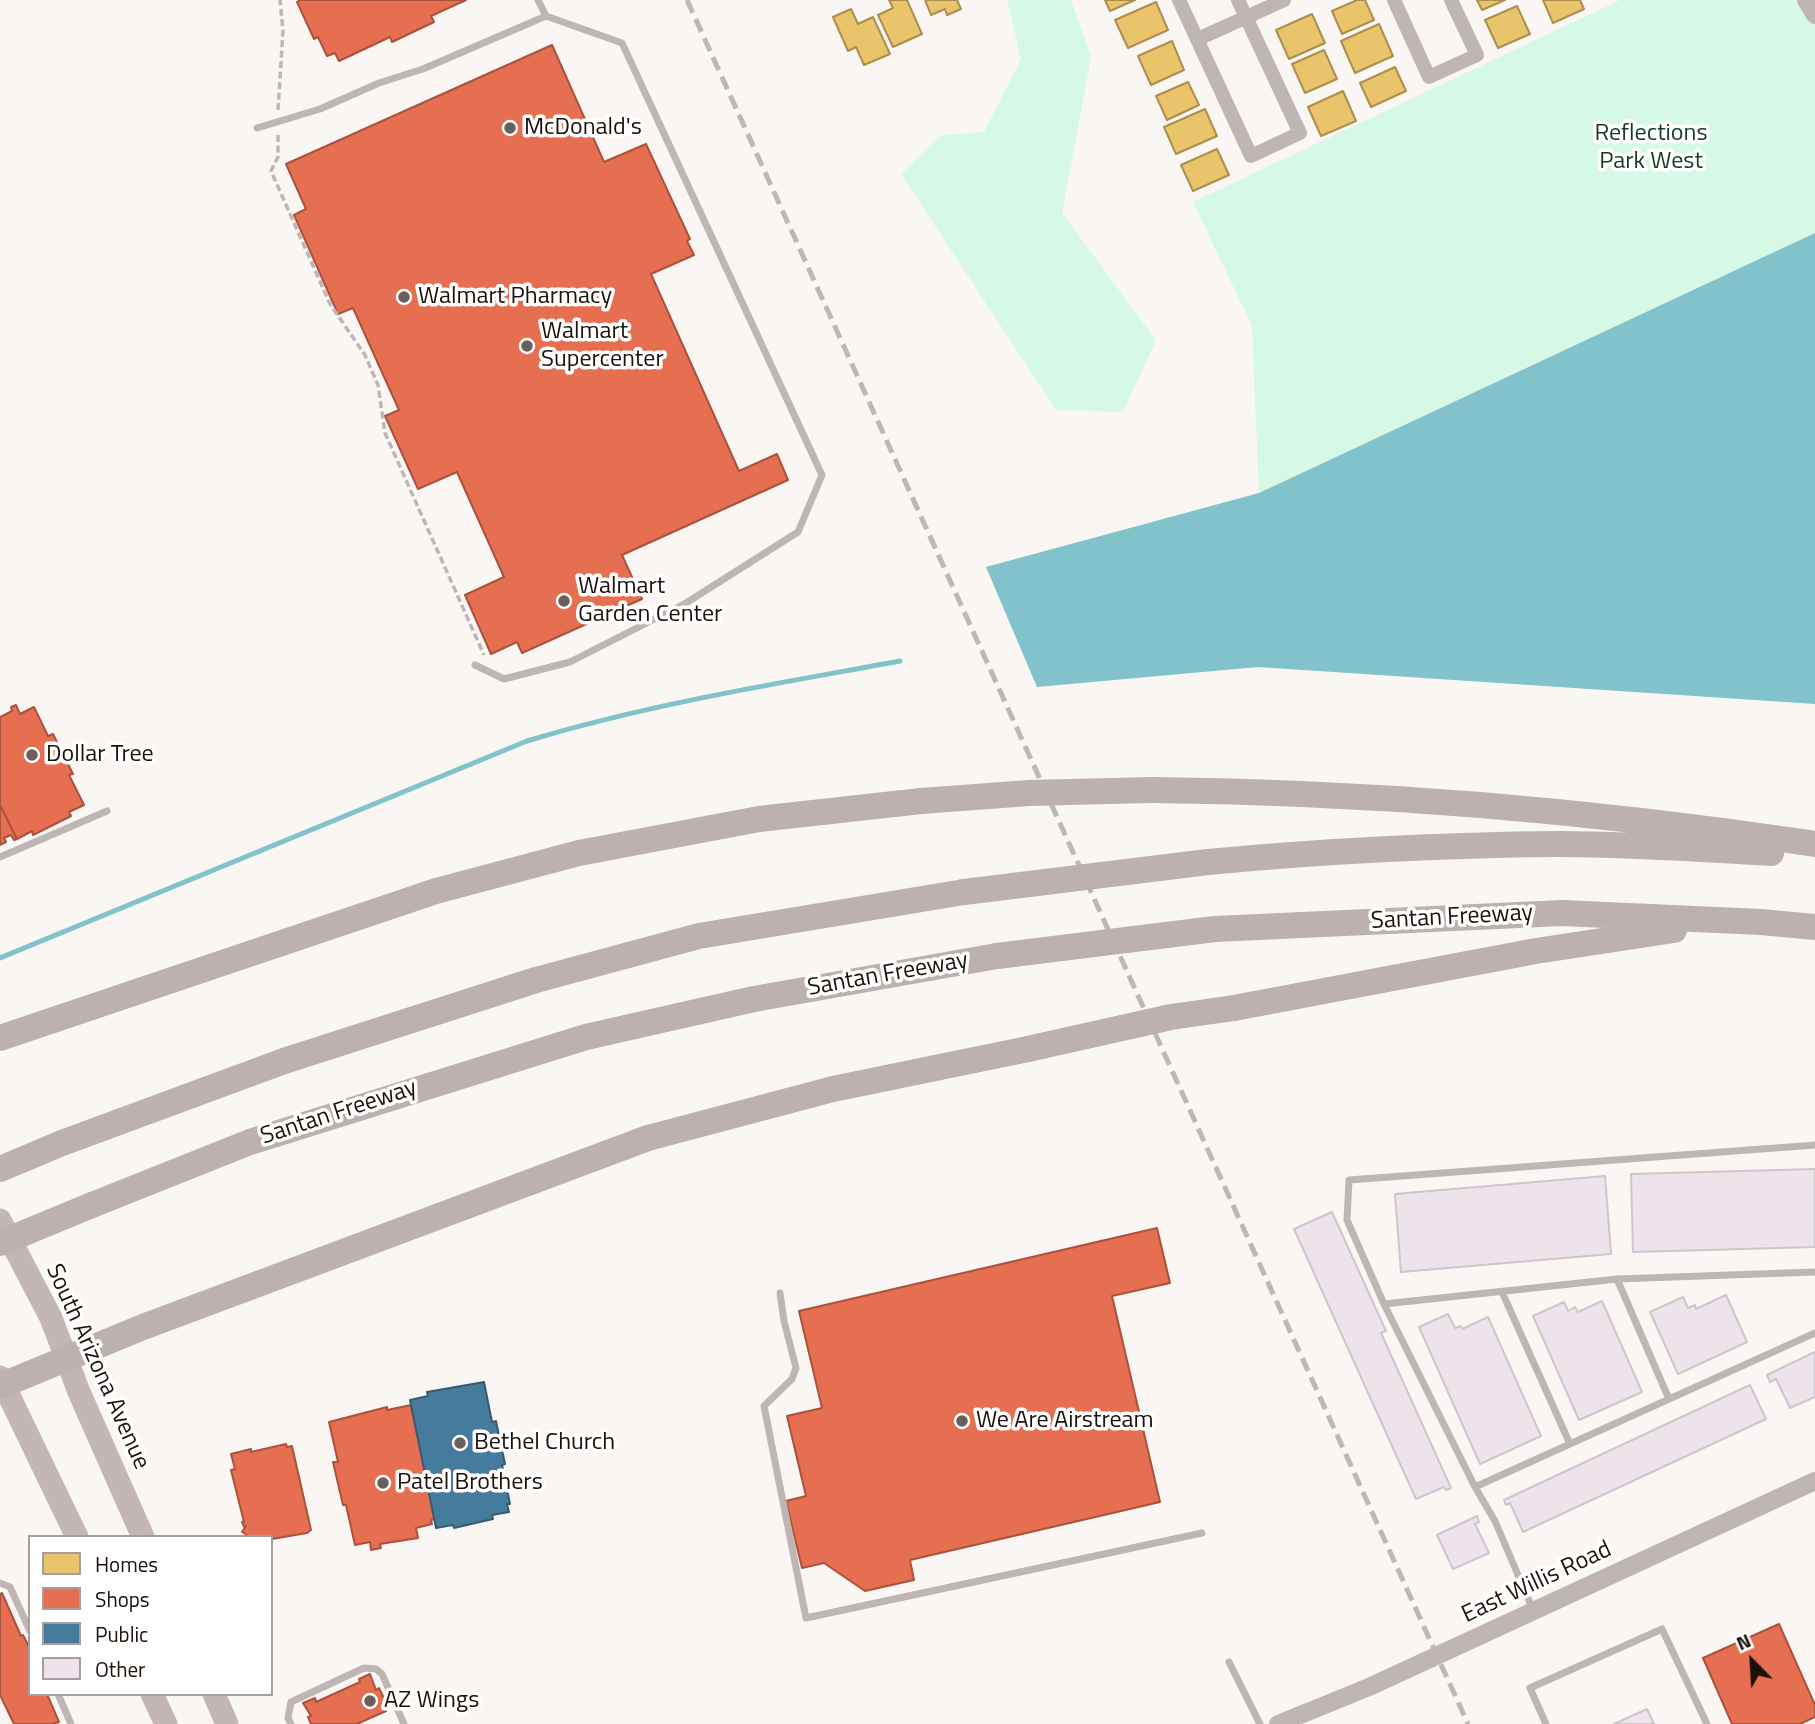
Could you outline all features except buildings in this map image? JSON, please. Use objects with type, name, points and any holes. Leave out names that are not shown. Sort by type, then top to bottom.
[{"type":"highway","points":[[0,1038],[436,891],[579,853],[759,819],[921,801],[1029,793],[1250,790],[1537,811],[1815,844]]},
{"type":"highway","points":[[0,1169],[62,1143],[284,1061],[536,979],[699,936],[964,892],[1208,862],[1316,852],[1559,844],[1651,846],[1815,856]]},
{"type":"highway","name":"Santan Freeway","points":[[0,1243],[250,1142],[586,1037],[754,999],[997,956],[1215,929],[1562,913],[1815,927]]},
{"type":"highway","points":[[1,1382],[648,1138],[834,1089],[1158,1020],[1642,934],[1761,922]]},
{"type":"main road","name":"South Arizona Avenue","points":[[0,1220],[51,1318],[142,1535]]},
{"type":"main road","points":[[1,1382],[76,1535]]},
{"type":"main road","points":[[153,1696],[166,1724]]},
{"type":"main road","points":[[215,1696],[227,1724]]},
{"type":"street","points":[[1179,0],[1251,156],[1300,133],[1238,0]]},
{"type":"street","points":[[1198,39],[1284,0]]},
{"type":"street","points":[[1394,0],[1429,77],[1477,55],[1451,0]]},
{"type":"street","points":[[1807,0],[1815,15]]},
{"type":"street","name":"East Willis Road","points":[[1278,1724],[1368,1687],[1815,1481]]},
{"type":"lane","points":[[475,665],[504,679],[570,662],[686,603],[798,532],[822,475],[622,43],[547,16],[538,0]]},
{"type":"lane","points":[[257,128],[320,109],[547,16]]},
{"type":"lane","points":[[0,857],[107,811]]},
{"type":"lane","points":[[1534,1611],[1495,1521],[1475,1487],[1384,1304],[1347,1220],[1349,1180],[1815,1145]]},
{"type":"lane","points":[[1384,1304],[1617,1279],[1815,1272]]},
{"type":"lane","points":[[1617,1279],[1670,1399]]},
{"type":"lane","points":[[1502,1292],[1570,1444]]},
{"type":"lane","points":[[780,1293],[796,1368],[792,1379],[764,1406],[806,1618],[1202,1533]]},
{"type":"lane","points":[[1475,1487],[1815,1333]]},
{"type":"lane","points":[[0,1583],[10,1587],[28,1627]]},
{"type":"lane","points":[[1546,1724],[1530,1688],[1662,1629],[1707,1724]]},
{"type":"lane","points":[[1229,1662],[1260,1724]]},
{"type":"lane","points":[[291,1724],[288,1718],[291,1702],[364,1668],[376,1669],[382,1674],[404,1724]]},
{"type":"lane","points":[[59,1696],[71,1724]]},
{"type":"path","points":[[281,0],[283,31],[278,85],[278,157],[271,171],[330,304],[365,355],[378,385],[385,433],[486,659],[475,665]]},
{"type":"green space","points":[[1007,0],[1071,0],[1091,57],[1062,213],[1156,340],[1123,412],[1056,410],[901,174],[942,135],[984,132],[1021,59]]},
{"type":"green space","name":"Reflections Park West","points":[[1620,0],[1806,0],[1815,15],[1815,233],[1259,493],[1252,326],[1193,202]]},
{"type":"water","points":[[1815,233],[1815,704],[1258,667],[1037,687],[986,567],[1259,493]]},
{"type":"waterway","points":[[0,958],[527,741],[666,705],[900,661]]},
{"type":"railway","points":[[687,0],[1468,1724]]},
{"type":"place","name":"McDonald's","points":[[510,128]]},
{"type":"place","name":"Walmart Pharmacy","points":[[404,297]]},
{"type":"place","name":"Walmart Supercenter","points":[[527,346]]},
{"type":"place","name":"Walmart Garden Center","points":[[564,601]]},
{"type":"place","name":"Dollar Tree","points":[[32,755]]},
{"type":"place","name":"We Are Airstream","points":[[962,1421]]},
{"type":"place","name":"Bethel Church","points":[[460,1443]]},
{"type":"place","name":"Patel Brothers","points":[[383,1483]]},
{"type":"place","name":"AZ Wings","points":[[370,1701]]}]
